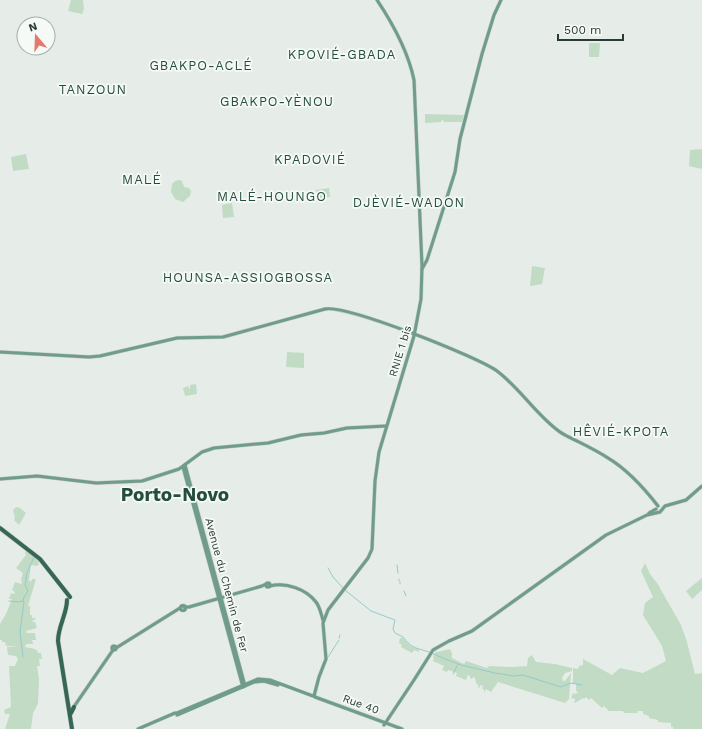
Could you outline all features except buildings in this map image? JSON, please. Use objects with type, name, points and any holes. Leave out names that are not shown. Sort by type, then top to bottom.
[{"type":"highway","points":[[0,530],[41,561],[68,599],[59,638],[71,708],[72,729]]},
{"type":"main road","name":"RNIE 1 bis","points":[[314,696],[319,677],[327,658],[324,620],[327,611],[366,562],[371,551],[376,473],[380,447],[414,335],[421,299],[422,268],[414,80],[402,44],[377,0]]},
{"type":"main road","points":[[422,268],[427,260],[455,172],[463,128],[482,54],[500,0]]},
{"type":"main road","points":[[0,352],[100,358],[176,340],[224,339],[328,310],[363,318],[414,335],[476,361],[496,372],[510,384],[546,424],[558,433],[613,463],[634,481],[658,508]]},
{"type":"main road","points":[[0,479],[37,476],[96,483],[140,481],[171,472],[184,466],[202,452],[216,448],[268,443],[301,435],[324,433],[347,428],[386,426]]},
{"type":"main road","name":"Avenue du Chemin de Fer","points":[[184,466],[244,685]]},
{"type":"main road","points":[[381,729],[430,653],[436,648],[449,640],[472,631],[608,533],[658,508],[686,500],[702,485]]},
{"type":"main road","points":[[71,708],[114,649],[183,608],[262,586],[275,585],[295,587],[302,591],[314,600],[324,620]]},
{"type":"main road","points":[[320,610],[327,611]]},
{"type":"main road","name":"Rue 40","points":[[176,714],[244,685],[264,681],[314,696],[402,729]]},
{"type":"main road","points":[[138,729],[176,714]]},
{"type":"main road","points":[[143,729],[176,714]]},
{"type":"main road","name":"Rue 40","points":[[384,723],[396,729]]},
{"type":"green space","points":[[71,0],[83,0],[84,9],[82,14],[68,11]]},
{"type":"green space","points":[[589,43],[600,43],[599,57],[589,57]]},
{"type":"green space","points":[[425,114],[464,115],[462,122],[444,122],[443,120],[441,122],[425,123]]},
{"type":"green space","points":[[702,149],[702,169],[689,166],[690,150]]},
{"type":"green space","points":[[26,154],[29,169],[13,171],[11,157]]},
{"type":"green space","points":[[175,181],[182,181],[184,187],[189,188],[191,191],[190,196],[183,202],[175,199],[171,192],[172,184]]},
{"type":"green space","points":[[329,188],[330,197],[317,198],[316,190]]},
{"type":"green space","points":[[232,203],[234,217],[223,218],[222,205]]},
{"type":"green space","points":[[532,266],[545,268],[542,284],[530,286]]},
{"type":"green space","points":[[287,352],[304,353],[304,368],[286,367]]},
{"type":"green space","points":[[196,384],[197,394],[185,396],[183,388],[188,386],[190,390],[190,385]]},
{"type":"green space","points":[[16,507],[20,508],[26,513],[19,525],[14,520],[13,510]]},
{"type":"green space","points":[[26,550],[41,561],[38,563],[38,566],[31,565],[29,580],[31,582],[32,579],[36,579],[28,606],[30,606],[30,615],[32,615],[32,618],[36,619],[31,621],[35,622],[37,628],[26,631],[27,633],[35,633],[36,640],[32,640],[33,644],[26,644],[25,647],[35,649],[38,653],[41,653],[42,659],[39,659],[40,666],[37,666],[39,679],[38,704],[33,713],[31,729],[5,729],[10,714],[5,714],[4,710],[11,707],[9,666],[15,666],[18,659],[16,656],[8,655],[7,647],[18,646],[6,646],[5,642],[0,640],[0,624],[12,599],[9,599],[11,593],[14,594],[15,592],[12,590],[15,582],[22,584],[21,579],[23,573],[16,568],[26,555]]},
{"type":"green space","points":[[645,563],[681,625],[695,674],[702,673],[702,729],[673,729],[673,727],[671,727],[671,723],[658,722],[658,720],[649,718],[649,716],[643,714],[643,711],[638,711],[637,713],[624,713],[623,711],[609,711],[604,706],[602,708],[591,698],[589,700],[586,697],[575,703],[574,698],[571,699],[573,693],[576,694],[578,692],[576,691],[576,684],[573,683],[573,668],[578,669],[579,666],[583,665],[583,659],[612,675],[620,668],[643,673],[666,661],[662,646],[643,615],[645,603],[653,597],[641,571]]},
{"type":"green space","points":[[702,578],[702,590],[692,599],[686,591]]},
{"type":"green space","points":[[400,638],[403,638],[410,646],[419,650],[419,652],[414,650],[412,653],[401,647],[402,645],[399,643]]},
{"type":"green space","points":[[450,649],[452,658],[464,664],[466,661],[487,668],[489,666],[527,666],[528,658],[532,655],[536,662],[572,668],[572,671],[565,673],[562,678],[563,681],[565,681],[571,673],[569,699],[565,703],[498,682],[491,692],[486,689],[484,693],[482,688],[483,686],[481,685],[479,688],[478,687],[475,678],[473,677],[472,679],[468,675],[466,680],[456,676],[457,673],[442,670],[444,666],[433,661],[436,651]]},
{"type":"waterway","points":[[23,601],[28,591],[25,585],[27,573],[34,557]]},
{"type":"waterway","points":[[397,565],[398,573]]},
{"type":"waterway","points":[[328,568],[333,577],[343,588]]},
{"type":"waterway","points":[[345,590],[371,611],[395,620],[393,629],[395,633],[403,637],[410,645],[416,648],[461,665],[495,673],[514,676],[523,675],[561,687],[571,683],[582,685]]},
{"type":"waterway","points":[[404,591],[406,596]]},
{"type":"waterway","points":[[9,601],[24,602],[20,632],[23,657]]},
{"type":"waterway","points":[[328,657],[339,640]]},
{"type":"waterway","points":[[453,674],[458,664]]},
{"type":"district","name":"KPOVIÉ-GBADA","points":[[342,54]]},
{"type":"district","name":"GBAKPO-ACLÉ","points":[[201,65]]},
{"type":"district","name":"TANZOUN","points":[[93,89]]},
{"type":"district","name":"GBAKPO-YÈNOU","points":[[277,101]]},
{"type":"district","name":"KPADOVIÉ","points":[[310,159]]},
{"type":"district","name":"MALÉ","points":[[142,179]]},
{"type":"district","name":"MALÉ-HOUNGO","points":[[272,196]]},
{"type":"district","name":"DJÈVIÉ-WADON","points":[[409,202]]},
{"type":"district","name":"HOUNSA-ASSIOGBOSSA","points":[[248,277]]},
{"type":"district","name":"HÊVIÉ-KPOTA","points":[[621,431]]},
{"type":"district","name":"Porto-Novo","points":[[175,494]]}]
